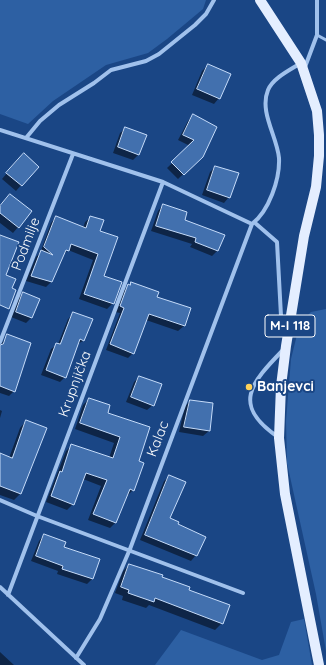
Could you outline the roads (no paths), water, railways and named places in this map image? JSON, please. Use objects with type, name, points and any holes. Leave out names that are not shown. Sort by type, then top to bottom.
[{"type":"main road","name":"M-I 118","points":[[260,0],[302,67],[317,111],[319,156],[316,187],[304,236],[286,346],[281,386],[279,438],[285,494],[319,665]]},
{"type":"street","points":[[26,138],[40,121],[59,105],[94,83],[111,70],[146,61],[159,54],[195,25],[206,14],[214,0]]},
{"type":"street","points":[[302,67],[317,35],[317,0]]},
{"type":"street","name":"Kalac","points":[[76,658],[100,619],[130,549],[253,223],[262,215],[269,203],[276,181],[279,158],[266,108],[268,89],[275,80],[302,67]]},
{"type":"street","points":[[0,130],[163,182],[253,223],[277,242],[281,316],[288,336]]},
{"type":"street","name":"Podmilje","points":[[0,342],[73,154]]},
{"type":"street","name":"Krupnjička","points":[[8,595],[163,182]]},
{"type":"street","points":[[279,438],[256,419],[249,408],[249,398],[263,371],[286,346]]},
{"type":"street","points":[[0,500],[37,516],[130,549],[243,592]]},
{"type":"street","points":[[0,587],[84,665]]},
{"type":"lane","points":[[317,35],[326,40]]},
{"type":"place","name":"Banjevci","points":[[249,387]]}]
